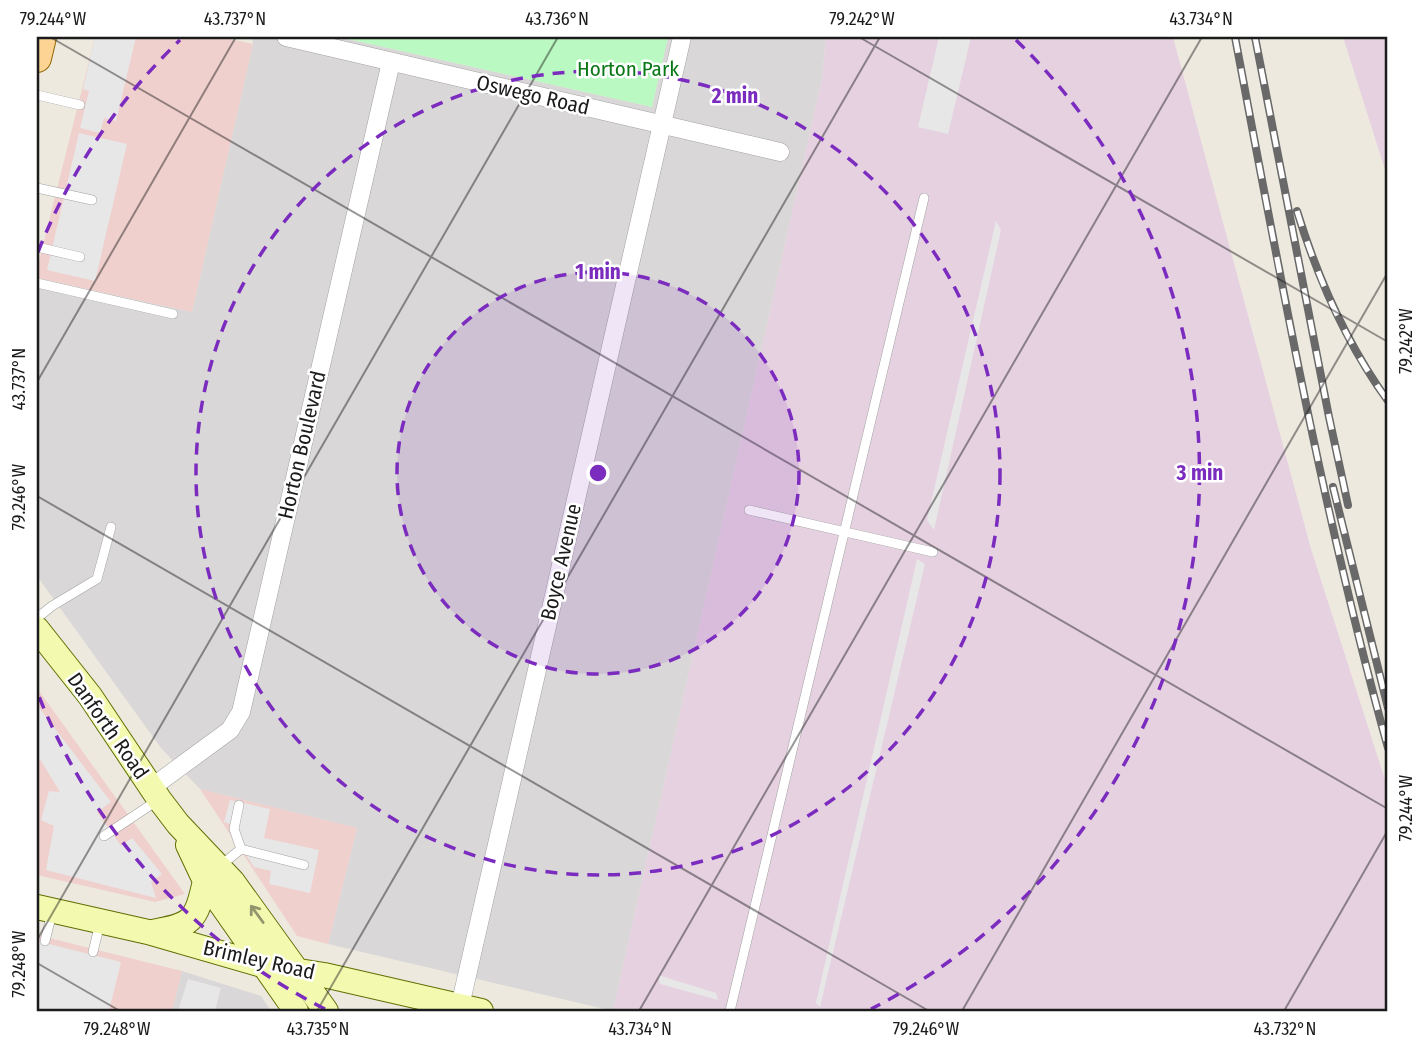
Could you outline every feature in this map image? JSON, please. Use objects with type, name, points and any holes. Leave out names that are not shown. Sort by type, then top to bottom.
[{"type":"main road","points":[[37,58],[42,37]]},
{"type":"main road","name":"Danforth Road","points":[[37,629],[90,696],[212,874],[262,965],[296,1011]]},
{"type":"main road","points":[[148,932],[180,927],[198,913],[212,874]]},
{"type":"main road","name":"Danforth Road","points":[[212,874],[233,883],[326,1011]]},
{"type":"main road","name":"Brimley Road","points":[[45,909],[148,932],[262,965],[460,1006]]},
{"type":"main road","points":[[399,1011],[460,1006]]},
{"type":"street","name":"Oswego Road","points":[[286,37],[780,152]]},
{"type":"street","name":"Boyce Avenue","points":[[460,1006],[682,37]]},
{"type":"street","name":"Horton Boulevard","points":[[155,794],[230,730],[241,712],[391,62]]},
{"type":"lane","points":[[37,94],[80,105]]},
{"type":"lane","points":[[37,188],[92,201]]},
{"type":"lane","points":[[730,1011],[924,198]]},
{"type":"lane","points":[[37,247],[80,257]]},
{"type":"lane","points":[[37,283],[173,314]]},
{"type":"lane","points":[[749,510],[933,552]]},
{"type":"lane","points":[[37,618],[97,579],[111,527]]},
{"type":"lane","points":[[104,836],[155,794]]},
{"type":"lane","points":[[239,805],[234,829],[241,849]]},
{"type":"lane","points":[[241,849],[304,865]]},
{"type":"lane","points":[[212,874],[241,849]]},
{"type":"lane","points":[[45,909],[45,941]]},
{"type":"lane","points":[[93,952],[101,922]]},
{"type":"shaded area","points":[[95,37],[221,37],[253,44],[192,312],[37,278],[37,269]]},
{"type":"shaded area","points":[[95,37],[136,37],[116,121],[104,118],[100,133],[80,128],[89,91],[83,89]]},
{"type":"shaded area","points":[[252,37],[339,37],[652,107],[668,37],[826,37],[822,79],[613,1011],[328,944],[357,828],[200,789],[161,748],[37,576],[37,278],[192,312],[253,44]]},
{"type":"shaded area","points":[[826,37],[1173,37],[1311,549],[1388,789],[1388,1011],[613,1011],[822,79]]},
{"type":"shaded area","points":[[939,37],[971,37],[948,134],[918,127]]},
{"type":"shaded area","points":[[1343,37],[1388,37],[1388,179]]},
{"type":"shaded area","points":[[79,133],[127,144],[95,281],[47,270]]},
{"type":"shaded area","points":[[996,221],[1001,230],[934,530],[927,520]]},
{"type":"shaded area","points":[[917,559],[925,564],[820,1007],[816,1003]]},
{"type":"shaded area","points":[[37,688],[185,894],[155,902],[37,875]]},
{"type":"shaded area","points":[[37,705],[111,802],[97,812],[121,846],[132,838],[162,874],[151,882],[156,898],[46,870],[54,826],[41,820],[49,791],[60,792],[40,759],[37,766]]},
{"type":"shaded area","points":[[200,789],[357,828],[328,944],[297,936]]},
{"type":"shaded area","points":[[230,800],[270,809],[264,838],[319,850],[310,893],[269,884],[271,871],[254,867],[233,835],[234,825],[224,822]]},
{"type":"shaded area","points":[[37,935],[182,971],[172,1011],[37,1011]]},
{"type":"shaded area","points":[[37,941],[121,962],[109,1011],[37,1011]]},
{"type":"shaded area","points":[[182,971],[261,996],[271,1011],[172,1011]]},
{"type":"shaded area","points":[[658,975],[716,993],[718,1000],[660,984]]},
{"type":"shaded area","points":[[188,979],[221,988],[215,1011],[178,1011]]},
{"type":"green space","name":"Horton Park","points":[[339,37],[668,37],[652,107]]},
{"type":"railway","points":[[1235,37],[1323,483],[1388,748]]},
{"type":"railway","points":[[1255,37],[1348,505]]},
{"type":"railway","points":[[1297,211],[1314,261],[1346,333],[1388,401]]},
{"type":"railway","points":[[1333,487],[1388,708]]}]
